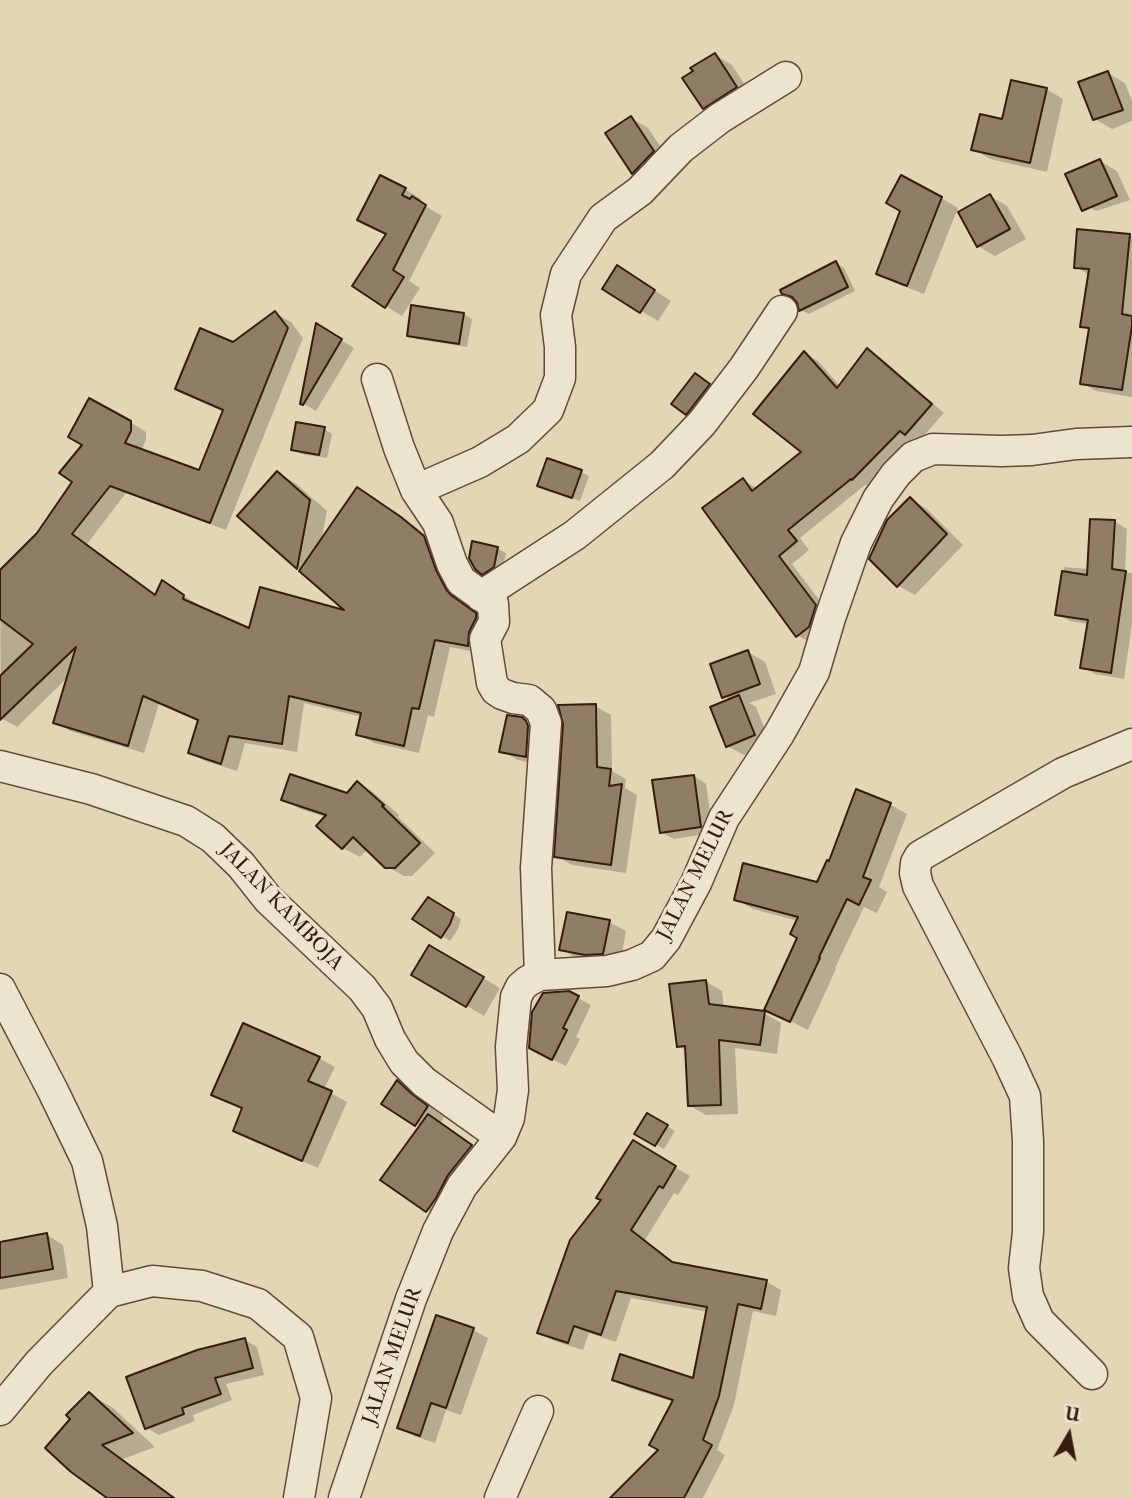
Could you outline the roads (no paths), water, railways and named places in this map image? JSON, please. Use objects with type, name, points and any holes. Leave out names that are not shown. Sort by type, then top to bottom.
[{"type":"street","points":[[416,490],[489,456],[518,439],[548,410],[560,378],[556,315],[566,274],[603,218],[640,191],[681,148],[720,118],[786,77]]},
{"type":"street","points":[[481,596],[575,535],[662,465],[710,412],[744,368],[782,311]]},
{"type":"street","points":[[377,379],[416,490],[438,523],[452,564],[461,581],[493,604],[494,622],[485,639],[492,683],[502,694],[529,700],[541,710],[546,723],[536,868],[540,975]]},
{"type":"street","name":"JALAN MELUR","points":[[344,1498],[411,1299],[438,1231],[462,1186],[501,1137],[509,1118],[513,1090],[511,1047],[516,997],[528,981],[540,975],[607,971],[632,965],[652,956],[666,939],[696,883],[724,818],[779,734],[814,672],[856,543],[896,474],[913,457],[933,449],[1012,451],[1076,444],[1132,442]]},
{"type":"street","points":[[1092,1374],[1039,1321],[1028,1296],[1024,1268],[1028,1232],[1025,1096],[918,886],[915,873],[920,856],[1063,773],[1132,744]]},
{"type":"street","name":"JALAN KAMBOJA","points":[[0,766],[90,789],[186,821],[213,838],[268,899],[362,988],[376,1008],[404,1062],[424,1082],[501,1137]]},
{"type":"street","points":[[0,989],[54,1091],[87,1161],[102,1226],[109,1292]]},
{"type":"street","points":[[0,1409],[39,1363],[109,1292],[152,1281],[202,1286],[258,1304],[298,1336],[316,1398],[299,1498]]},
{"type":"street","points":[[500,1498],[538,1411]]}]
